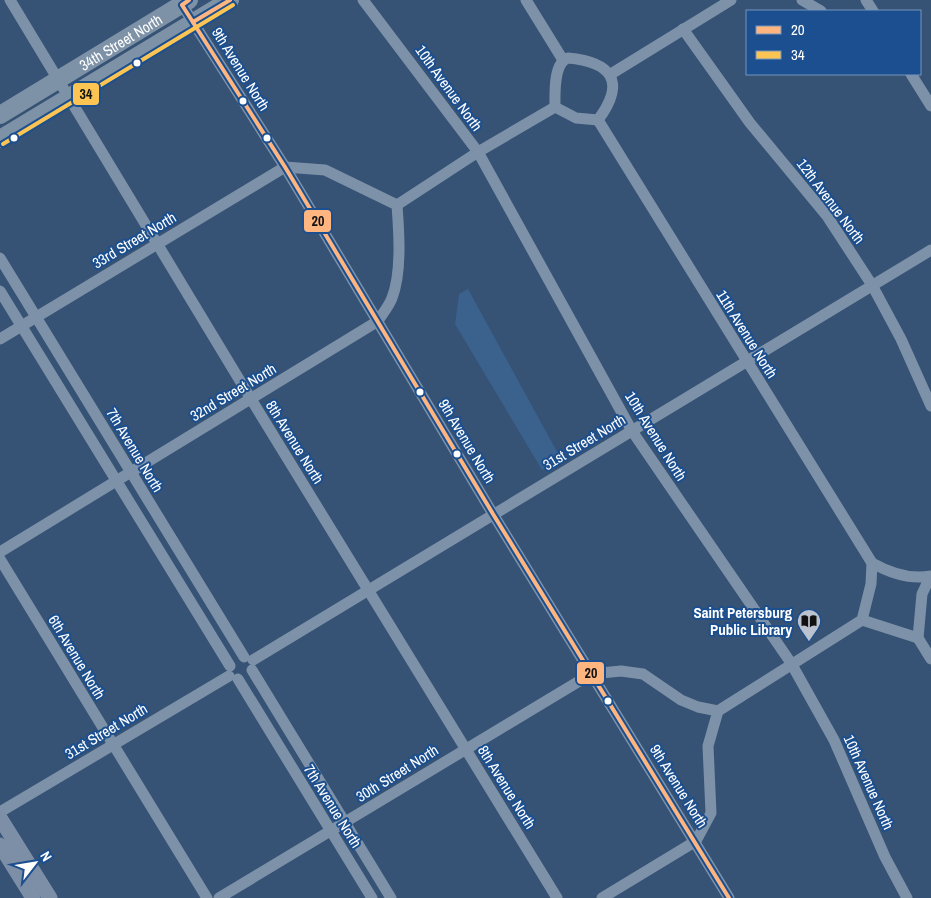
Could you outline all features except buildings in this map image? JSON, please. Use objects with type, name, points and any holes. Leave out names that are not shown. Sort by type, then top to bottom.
[{"type":"highway","name":"34th Street North","points":[[0,139],[230,0]]},
{"type":"highway","name":"34th Street North","points":[[0,115],[183,2]]},
{"type":"main road","points":[[0,818],[50,898]]},
{"type":"main road","points":[[0,845],[33,898]]},
{"type":"street","name":"8th Avenue North","points":[[10,0],[251,399],[557,898]]},
{"type":"street","name":"10th Avenue North","points":[[363,0],[478,152],[632,430],[791,663],[834,740],[885,857],[907,898]]},
{"type":"street","points":[[526,0],[563,60]]},
{"type":"street","points":[[611,74],[731,0]]},
{"type":"street","points":[[802,0],[819,10]]},
{"type":"street","name":"9th Avenue North","points":[[183,2],[729,898]]},
{"type":"street","name":"12th Avenue North","points":[[683,29],[750,124],[827,216],[872,285],[901,340],[931,406]]},
{"type":"street","points":[[555,107],[576,118],[598,120],[610,96],[611,74],[606,69],[577,59],[563,60]]},
{"type":"street","points":[[555,107],[557,76],[563,60]]},
{"type":"street","points":[[912,75],[931,106]]},
{"type":"street","points":[[285,167],[325,170],[397,205],[478,152],[555,107]]},
{"type":"street","name":"11th Avenue North","points":[[598,120],[872,563]]},
{"type":"street","name":"33rd Street North","points":[[0,339],[285,167]]},
{"type":"street","name":"32nd Street North","points":[[0,552],[378,321],[393,297],[397,273],[399,235],[397,205]]},
{"type":"street","name":"31st Street North","points":[[250,663],[368,589],[931,250]]},
{"type":"street","name":"7th Avenue North","points":[[0,258],[250,663],[392,898]]},
{"type":"street","name":"7th Avenue North","points":[[0,291],[118,480],[232,674],[372,898]]},
{"type":"street","name":"6th Avenue North","points":[[0,559],[207,898]]},
{"type":"street","points":[[602,898],[696,841],[711,813],[708,746],[718,711],[791,663],[862,620],[868,603],[872,563],[888,572],[911,577],[930,576],[922,594],[918,638],[931,659]]},
{"type":"street","points":[[862,620],[918,638]]},
{"type":"street","points":[[232,674],[250,663]]},
{"type":"street","points":[[232,674],[244,678],[250,663]]},
{"type":"street","points":[[591,674],[621,671],[643,674],[681,700],[698,707],[718,711]]},
{"type":"street","name":"31st Street North","points":[[0,812],[232,674]]},
{"type":"street","name":"30th Street North","points":[[218,898],[346,823],[591,674]]},
{"type":"water","points":[[468,289],[561,459],[542,470],[455,324],[459,294]]},
{"type":"transit line","name":"20","points":[[189,0],[182,5],[285,167],[493,514],[729,898]]},
{"type":"transit line","name":"20","points":[[193,22],[230,0]]},
{"type":"transit line","name":"34","points":[[3,144],[233,5]]},
{"type":"place","name":"Saint Petersburg Public Library","points":[[809,642]]}]
